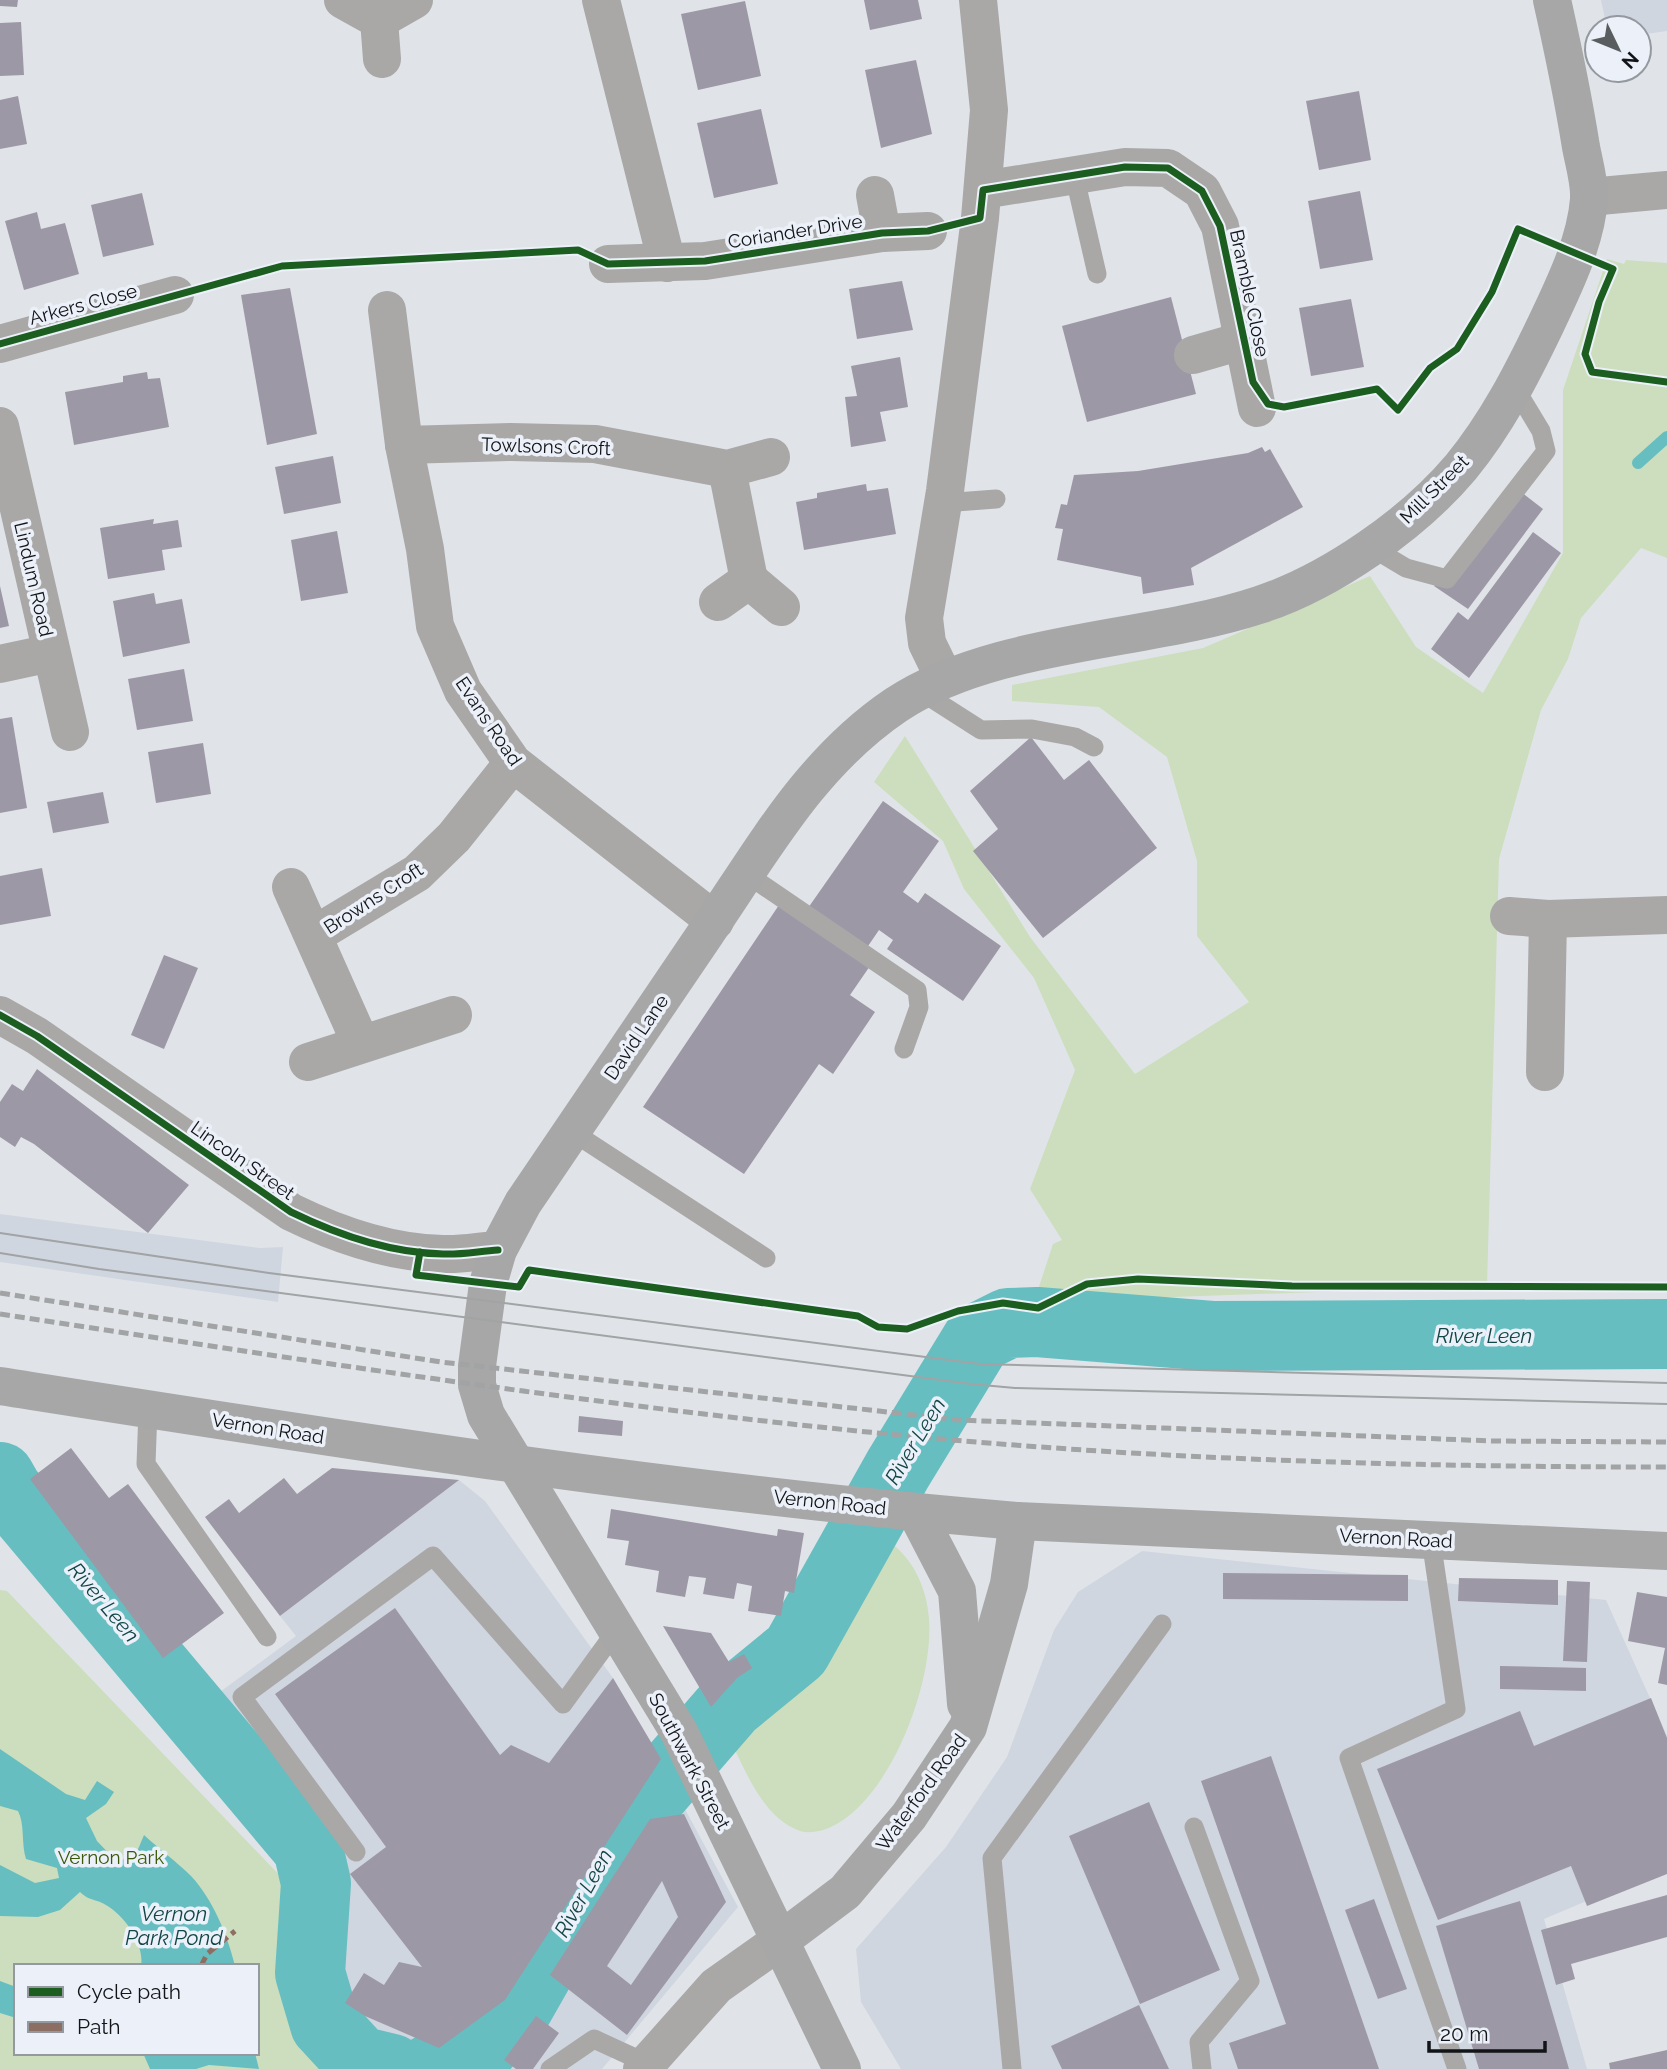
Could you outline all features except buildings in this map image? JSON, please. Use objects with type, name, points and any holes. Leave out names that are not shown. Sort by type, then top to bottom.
[{"type":"main road","name":"Mill Street","points":[[932,685],[1048,650],[1172,627],[1261,605],[1320,578],[1371,547],[1421,506],[1459,469],[1515,388],[1572,262],[1589,197],[1572,86],[1552,0]]},
{"type":"main road","name":"David Lane","points":[[515,1465],[486,1415],[477,1385],[486,1299],[498,1250],[523,1203],[715,921],[779,820],[827,763],[853,737],[932,685]]},
{"type":"main road","name":"Vernon Road","points":[[0,1386],[515,1465],[916,1512],[1018,1521],[1667,1551]]},
{"type":"main road","name":"Southwark Street","points":[[515,1465],[679,1732],[842,2069]]},
{"type":"main road","name":"Waterford Road","points":[[916,1512],[957,1591],[968,1727]]},
{"type":"main road","name":"Waterford Road","points":[[781,1940],[845,1892],[909,1816],[968,1727],[1009,1584],[1018,1521]]},
{"type":"street","points":[[343,0],[379,20]]},
{"type":"street","points":[[379,20],[414,0]]},
{"type":"street","points":[[601,0],[667,263]]},
{"type":"street","points":[[932,685],[924,618],[943,503],[983,190],[989,110],[978,0]]},
{"type":"street","points":[[379,20],[382,59]]},
{"type":"street","name":"Bramble Close","points":[[983,190],[1125,167],[1168,168],[1202,191],[1220,226],[1257,408]]},
{"type":"street","points":[[1589,197],[1667,190]]},
{"type":"street","name":"Coriander Drive","points":[[875,195],[882,233]]},
{"type":"street","name":"Coriander Drive","points":[[608,264],[667,263],[731,257],[882,233],[928,231]]},
{"type":"street","name":"Arkers Close","points":[[0,344],[175,295]]},
{"type":"street","name":"Evans Road","points":[[387,310],[404,445],[425,549],[435,626],[463,691],[513,763],[715,921]]},
{"type":"street","name":"Bramble Close","points":[[1193,355],[1245,340]]},
{"type":"street","name":"Lindum Road","points":[[0,426],[70,732]]},
{"type":"street","name":"Towlsons Croft","points":[[404,445],[511,442],[595,444],[727,469],[771,457]]},
{"type":"street","points":[[727,469],[749,580],[781,607]]},
{"type":"street","points":[[718,602],[749,580]]},
{"type":"street","points":[[0,664],[51,653]]},
{"type":"street","name":"Browns Croft","points":[[314,935],[417,873],[454,837],[513,763]]},
{"type":"street","name":"Browns Croft","points":[[291,887],[361,1044]]},
{"type":"street","points":[[1509,916],[1548,919],[1667,915]]},
{"type":"street","points":[[1545,1072],[1548,919]]},
{"type":"street","name":"Lincoln Street","points":[[0,1015],[37,1036],[291,1212],[329,1231],[420,1252],[444,1254],[498,1250]]},
{"type":"street","points":[[308,1062],[453,1015]]},
{"type":"street","points":[[644,2066],[716,1986],[781,1940]]},
{"type":"lane","points":[[1073,174],[1097,274]]},
{"type":"lane","points":[[1371,547],[1406,568],[1447,579],[1546,451],[1541,431],[1515,388]]},
{"type":"lane","points":[[943,503],[996,499]]},
{"type":"lane","points":[[932,685],[981,730],[1032,729],[1075,737],[1094,747]]},
{"type":"lane","points":[[745,873],[917,990],[919,1007],[904,1049]]},
{"type":"lane","points":[[572,1131],[766,1258]]},
{"type":"lane","points":[[148,1410],[146,1464],[267,1637]]},
{"type":"lane","points":[[1431,1540],[1456,1709],[1349,1758],[1457,2069]]},
{"type":"lane","points":[[356,1852],[242,1697],[433,1556],[563,1704],[616,1631]]},
{"type":"lane","points":[[1012,2069],[992,1858],[1162,1624]]},
{"type":"lane","points":[[1194,1826],[1250,1980],[1199,2042],[1202,2069]]},
{"type":"lane","points":[[550,2069],[594,2039],[644,2066]]},
{"type":"shaded area","points":[[1601,0],[1667,0],[1667,31],[1653,33],[1653,14],[1604,14]]},
{"type":"shaded area","points":[[0,1214],[260,1248],[283,1247],[278,1302],[0,1262]]},
{"type":"shaded area","points":[[459,1480],[485,1501],[613,1678],[661,1759],[505,2000],[436,2042],[391,2054],[340,2012],[332,1867],[209,1700],[296,1636],[280,1616]]},
{"type":"shaded area","points":[[1142,1551],[1606,1600],[1667,1736],[1667,1867],[1544,1919],[1587,2069],[901,2069],[861,2002],[856,1949],[946,1847],[1007,1757],[1054,1630],[1078,1592]]},
{"type":"shaded area","points":[[673,1787],[738,1907],[602,2069],[479,2069],[508,2042]]},
{"type":"green space","points":[[1607,259],[1624,264],[1626,260],[1667,263],[1667,558],[1641,548],[1581,618],[1568,659],[1541,710],[1499,859],[1487,1286],[1034,1302],[1053,1244],[1062,1240],[1030,1189],[1075,1070],[1034,978],[964,889],[943,841],[874,782],[905,736],[1030,937],[1135,1074],[1249,1002],[1197,936],[1197,861],[1167,757],[1099,707],[1012,701],[1012,685],[1203,648],[1370,576],[1416,647],[1483,693],[1563,553],[1563,390]]},
{"type":"green space","points":[[890,1542],[906,1557],[918,1576],[928,1608],[929,1645],[916,1705],[890,1765],[872,1792],[853,1813],[831,1827],[816,1832],[800,1831],[788,1825],[768,1808],[735,1750],[816,1667]]},
{"type":"green space","name":"Vernon Park","points":[[0,1590],[7,1591],[287,1883],[293,1986],[315,2050],[339,2069],[0,2069]]},
{"type":"water","name":"Vernon Park Pond","points":[[0,1749],[66,1794],[85,1800],[97,1781],[114,1792],[106,1804],[86,1818],[97,1841],[117,1862],[136,1854],[144,1835],[186,1871],[212,1906],[224,1930],[234,1964],[141,1964],[136,1938],[124,1920],[108,1906],[80,1892],[60,1910],[38,1917],[0,1916],[0,1865],[35,1883],[59,1878],[57,1868],[26,1859],[22,1822],[18,1811],[0,1806]]},
{"type":"water","points":[[0,1981],[14,1986],[14,2017],[0,2013]]},
{"type":"water","points":[[144,2055],[256,2055],[259,2069],[209,2065],[196,2069],[150,2069]]},
{"type":"waterway","points":[[1638,463],[1667,437]]},
{"type":"waterway","name":"River Leen","points":[[430,2069],[466,2067],[519,2006],[614,1839],[730,1705],[796,1651],[898,1469],[978,1338],[1008,1323],[1037,1322],[1212,1336],[1667,1334]]},
{"type":"waterway","name":"River Leen","points":[[0,1477],[8,1491],[308,1848],[316,1883],[310,1973],[325,2024],[359,2061],[392,2069]]},
{"type":"tram line","points":[[0,1233],[269,1273],[980,1364],[1667,1383]]},
{"type":"tram line","points":[[0,1253],[99,1269],[1015,1388],[1667,1404]]},
{"type":"railway","points":[[0,1293],[441,1362],[959,1420],[1492,1441],[1667,1442]]},
{"type":"railway","points":[[0,1314],[542,1394],[868,1432],[1067,1449],[1267,1460],[1667,1467]]},
{"type":"marked path","points":[[202,1964],[207,1954],[235,1931]]},
{"type":"cycle path","points":[[0,344],[282,266],[578,250],[608,264],[705,261],[882,233],[928,231],[980,218],[983,190],[1125,167],[1168,168],[1202,191],[1220,226],[1253,382],[1268,404],[1284,407],[1377,389],[1398,410],[1430,368],[1457,349],[1492,292],[1518,229],[1613,269],[1599,302],[1585,354],[1592,372],[1667,382]]},
{"type":"cycle path","points":[[0,1015],[37,1036],[291,1212],[346,1235],[404,1250],[450,1254],[498,1250]]},
{"type":"cycle path","points":[[420,1252],[416,1275],[519,1287],[529,1270],[858,1316],[878,1327],[907,1329],[958,1311],[1003,1303],[1038,1308],[1087,1284],[1138,1279],[1292,1286],[1667,1287]]}]
